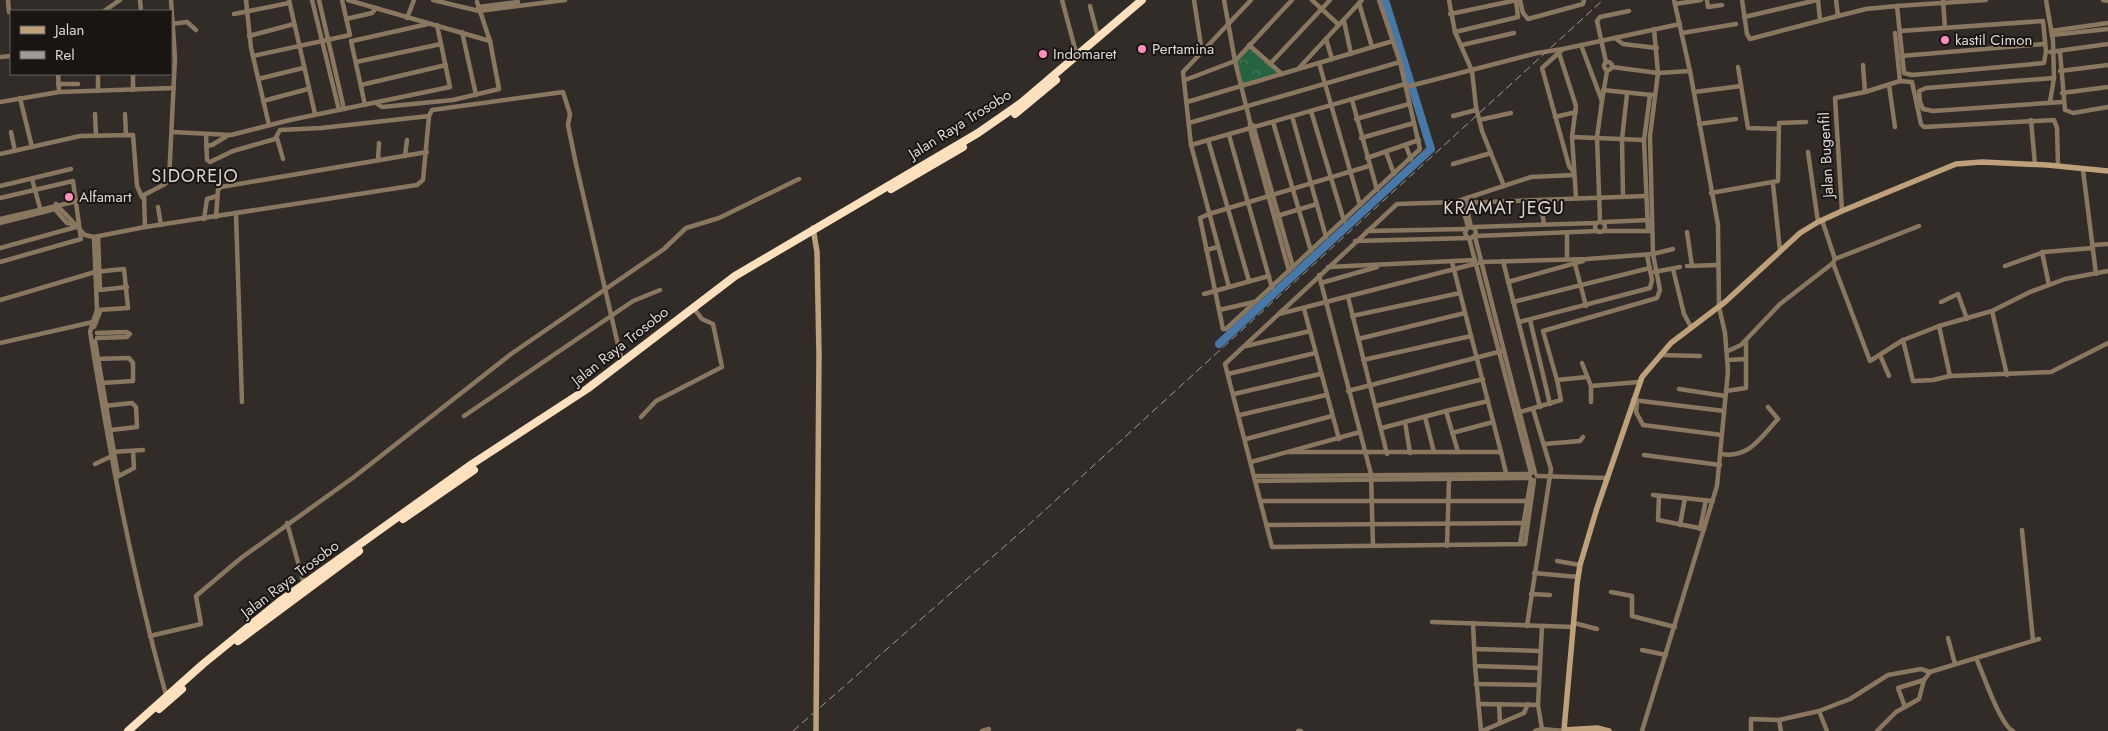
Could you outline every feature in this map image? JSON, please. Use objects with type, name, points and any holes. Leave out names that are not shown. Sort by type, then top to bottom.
[{"type":"highway","name":"Jalan Raya Trosobo","points":[[128,731],[243,631],[304,584],[472,464],[587,390],[735,276],[815,236],[1012,110],[1146,0]]},
{"type":"highway","name":"Jalan Raya Trosobo","points":[[135,731],[167,698],[242,638],[338,566],[481,464],[577,402],[621,365],[697,313],[736,280],[930,168],[1013,115],[1146,0]]},
{"type":"street","points":[[8,0],[9,12]]},
{"type":"street","points":[[105,10],[120,0]]},
{"type":"street","points":[[246,0],[249,36],[269,124]]},
{"type":"street","points":[[312,0],[325,41],[341,109]]},
{"type":"street","points":[[319,0],[325,41]]},
{"type":"street","points":[[342,0],[365,105]]},
{"type":"street","points":[[348,0],[490,41]]},
{"type":"street","points":[[407,18],[414,0]]},
{"type":"street","points":[[433,0],[478,5],[565,0]]},
{"type":"street","points":[[376,103],[382,107],[453,100],[499,88],[490,41],[478,5],[471,0]]},
{"type":"street","points":[[1062,0],[1077,56]]},
{"type":"street","points":[[1194,0],[1202,52]]},
{"type":"street","points":[[1224,0],[1230,24],[1235,61],[1250,122],[1291,269]]},
{"type":"street","points":[[1229,287],[1191,145],[1184,70],[1252,0]]},
{"type":"street","points":[[1185,80],[1235,61],[1292,0]]},
{"type":"street","points":[[1312,0],[1339,25]]},
{"type":"street","points":[[1270,64],[1330,0]]},
{"type":"street","points":[[1369,166],[1248,204],[1209,214],[1200,220],[1222,327],[1225,329],[1272,288],[1420,149],[1409,104],[1408,86],[1379,0]]},
{"type":"street","points":[[1449,0],[1450,14],[1455,32],[1472,71],[1476,110],[1504,186]]},
{"type":"street","points":[[1450,14],[1518,0]]},
{"type":"street","points":[[1518,0],[1528,19],[1583,4],[1584,0]]},
{"type":"street","points":[[1455,32],[1518,17],[1518,0]]},
{"type":"street","points":[[1642,731],[1666,656],[1702,529],[1713,501],[1721,454],[1728,351],[1718,307],[1718,225],[1690,71],[1675,2],[1701,0]]},
{"type":"street","points":[[1707,0],[1708,7],[1722,5]]},
{"type":"street","points":[[1742,0],[1750,39],[1866,9],[1986,0]]},
{"type":"street","points":[[1744,17],[1817,0],[1820,20]]},
{"type":"street","points":[[1838,16],[1836,2],[1843,0]]},
{"type":"street","points":[[2046,0],[2052,33],[2054,78],[2050,102]]},
{"type":"street","points":[[2103,0],[2108,1]]},
{"type":"street","points":[[234,14],[289,1],[315,114]]},
{"type":"street","points":[[1360,2],[1372,47]]},
{"type":"street","points":[[1298,69],[1360,2]]},
{"type":"street","points":[[1944,2],[1945,28]]},
{"type":"street","points":[[1090,6],[1099,38]]},
{"type":"street","points":[[1897,6],[1900,81]]},
{"type":"street","points":[[346,19],[372,13],[376,8]]},
{"type":"street","points":[[1607,71],[1603,67],[1606,62],[1598,19],[1630,11]]},
{"type":"street","points":[[1344,21],[1351,54]]},
{"type":"street","points":[[2043,21],[2046,51],[2044,64],[1908,75],[1903,70],[1897,32],[2043,21]]},
{"type":"street","points":[[142,197],[145,193],[165,184],[169,180],[174,88],[172,24],[190,23],[196,30]]},
{"type":"street","points":[[249,36],[294,24]]},
{"type":"street","points":[[352,41],[429,24]]},
{"type":"street","points":[[1191,145],[1352,100],[1537,53],[1561,51],[1680,24]]},
{"type":"street","points":[[1682,33],[1736,24]]},
{"type":"street","points":[[2103,24],[2104,30],[2052,33],[2103,24]]},
{"type":"street","points":[[437,25],[453,100]]},
{"type":"street","points":[[1520,412],[1562,400],[1544,332],[1658,297],[1660,290],[1647,220],[1644,140],[1658,73],[1654,29]]},
{"type":"street","points":[[462,32],[476,95]]},
{"type":"street","points":[[1462,45],[1514,33]]},
{"type":"street","points":[[253,56],[350,35]]},
{"type":"street","points":[[1615,38],[1623,44],[1657,48]]},
{"type":"street","points":[[1326,39],[1332,59]]},
{"type":"street","points":[[1187,102],[1393,41]]},
{"type":"street","points":[[356,62],[441,44]]},
{"type":"street","points":[[1901,56],[2044,44]]},
{"type":"street","points":[[2046,51],[2060,52],[2108,44]]},
{"type":"street","points":[[1582,45],[1602,101]]},
{"type":"street","points":[[1249,46],[1282,74]]},
{"type":"street","points":[[1561,51],[1576,112],[1572,137],[1576,197]]},
{"type":"street","points":[[1561,51],[1542,69],[1569,166],[1574,173]]},
{"type":"street","points":[[2060,52],[2062,102],[2065,110],[2069,112],[2108,107]]},
{"type":"street","points":[[1190,123],[1400,62]]},
{"type":"street","points":[[1606,62],[1610,63],[1612,67],[1658,73],[1690,71]]},
{"type":"street","points":[[1319,63],[1360,205]]},
{"type":"street","points":[[361,85],[446,65]]},
{"type":"street","points":[[1863,65],[1865,92],[1900,81],[1912,82],[1921,124],[1924,127],[2048,119],[2056,122],[2058,165]]},
{"type":"street","points":[[2060,71],[2108,65]]},
{"type":"street","points":[[1600,231],[1595,228],[1600,222],[1597,137],[1607,71],[1612,67]]},
{"type":"street","points":[[1738,67],[1748,128],[1778,129]]},
{"type":"street","points":[[258,79],[303,68]]},
{"type":"street","points":[[58,75],[59,92]]},
{"type":"street","points":[[98,75],[98,91]]},
{"type":"street","points":[[132,90],[133,75]]},
{"type":"street","points":[[2054,78],[1926,88],[1919,92],[1922,106],[1927,110],[2062,102]]},
{"type":"street","points":[[58,84],[78,84]]},
{"type":"street","points":[[1889,85],[1895,127]]},
{"type":"street","points":[[1694,92],[1741,86]]},
{"type":"street","points":[[2062,93],[2108,86]]},
{"type":"street","points":[[206,146],[212,145],[227,136],[269,124],[450,87]]},
{"type":"street","points":[[0,102],[59,92],[174,88]]},
{"type":"street","points":[[263,101],[308,89]]},
{"type":"street","points":[[1603,90],[1653,96]]},
{"type":"street","name":"Jalan Bugenfil","points":[[1842,211],[1835,98],[1865,92]]},
{"type":"street","points":[[0,223],[34,212],[40,208],[55,207],[76,227],[92,236],[417,186],[423,180],[429,116],[434,110],[532,95],[564,93],[570,114],[568,125],[576,164],[606,287],[621,365]]},
{"type":"street","points":[[1623,196],[1622,139],[1627,94]]},
{"type":"street","points":[[1650,230],[1653,220],[1650,136],[1653,96]]},
{"type":"street","points":[[20,98],[32,147]]},
{"type":"street","points":[[1352,100],[1376,190]]},
{"type":"street","points":[[1356,119],[1409,104]]},
{"type":"street","points":[[1453,116],[1476,110]]},
{"type":"street","points":[[1312,111],[1344,220]]},
{"type":"street","points":[[1555,117],[1576,112]]},
{"type":"street","points":[[1479,120],[1511,113]]},
{"type":"street","points":[[95,114],[96,136]]},
{"type":"street","points":[[125,114],[126,135]]},
{"type":"street","points":[[280,130],[322,128],[429,116]]},
{"type":"street","points":[[1292,116],[1326,237]]},
{"type":"street","points":[[1699,124],[1736,119]]},
{"type":"street","points":[[2031,120],[2035,165]]},
{"type":"street","points":[[280,122],[277,138],[283,159]]},
{"type":"street","points":[[1273,122],[1311,251]]},
{"type":"street","points":[[1361,138],[1414,122]]},
{"type":"street","points":[[1711,193],[1774,184],[1780,179],[1778,129],[1780,122],[1806,122]]},
{"type":"street","points":[[11,132],[15,151]]},
{"type":"street","points":[[172,132],[227,136]]},
{"type":"street","points":[[0,154],[78,136],[134,135],[137,186],[142,197],[145,227]]},
{"type":"street","points":[[206,135],[207,160],[210,162],[233,151],[277,138]]},
{"type":"street","points":[[1229,135],[1272,288]]},
{"type":"street","points":[[1572,137],[1644,140]]},
{"type":"street","points":[[405,156],[407,140]]},
{"type":"street","points":[[1208,140],[1249,281]]},
{"type":"street","points":[[1367,158],[1419,140]]},
{"type":"street","points":[[378,160],[379,144]]},
{"type":"street","points":[[1406,146],[1411,159]]},
{"type":"street","points":[[216,217],[217,196],[221,187],[427,152]]},
{"type":"street","points":[[1386,152],[1394,174]]},
{"type":"street","points":[[1808,152],[1820,221],[1870,361],[1903,340],[1939,326],[1992,311],[2065,279],[2108,271]]},
{"type":"street","points":[[1453,164],[1491,153]]},
{"type":"street","points":[[1564,730],[1580,565],[1635,400],[1639,382],[1660,354],[1718,307],[1800,234],[1820,221],[1956,164],[1982,162],[2058,165],[2083,170],[2108,171]]},
{"type":"street","points":[[0,186],[71,170]]},
{"type":"street","points":[[2083,170],[2096,274]]},
{"type":"street","points":[[1463,202],[1536,176],[1574,173]]},
{"type":"street","points":[[32,179],[40,208]]},
{"type":"street","points":[[150,636],[201,624],[196,600],[198,594],[241,558],[287,523],[354,478],[511,354],[664,249],[686,228],[719,218],[799,179]]},
{"type":"street","points":[[0,198],[73,181],[78,201],[76,227],[80,240],[0,262]]},
{"type":"street","points":[[1774,184],[1780,251]]},
{"type":"street","points":[[204,219],[207,199],[217,196]]},
{"type":"street","points":[[1472,237],[1482,262],[1501,351],[1520,412],[1533,476],[1530,501],[1520,544],[1272,547],[1262,501],[1225,363],[1318,275],[1397,204],[1646,196]]},
{"type":"street","points":[[1540,200],[1544,224]]},
{"type":"street","points":[[0,219],[78,201]]},
{"type":"street","points":[[1463,202],[1476,262],[1533,476]]},
{"type":"street","points":[[1277,216],[1317,204]]},
{"type":"street","points":[[158,207],[161,225]]},
{"type":"street","points":[[236,214],[242,402]]},
{"type":"street","points":[[1367,230],[1470,228],[1653,220]]},
{"type":"street","points":[[1600,222],[1606,227],[1600,231]]},
{"type":"street","points":[[1728,351],[1738,348],[1780,304],[1834,261],[1919,226]]},
{"type":"street","points":[[0,248],[76,227]]},
{"type":"street","points":[[1470,228],[1477,232],[1472,237]]},
{"type":"street","points":[[1355,241],[1650,230]]},
{"type":"street","points":[[1687,232],[1690,266],[1718,265]]},
{"type":"street","points":[[1567,234],[1567,259]]},
{"type":"street","points":[[92,236],[100,290],[99,310],[93,325],[96,359],[112,453],[150,636],[167,698]]},
{"type":"street","points":[[815,236],[819,413],[815,589],[816,731]]},
{"type":"street","points":[[2005,266],[2042,252],[2108,244]]},
{"type":"street","points":[[1206,250],[1218,247]]},
{"type":"street","points":[[1328,267],[1587,259],[1647,255],[1674,249]]},
{"type":"street","points":[[2042,252],[2049,285]]},
{"type":"street","points":[[1519,322],[1650,288],[1652,285],[1647,255]]},
{"type":"street","points":[[1508,282],[1587,259]]},
{"type":"street","points":[[1503,261],[1540,407]]},
{"type":"street","points":[[1452,262],[1506,473]]},
{"type":"street","points":[[1278,314],[1454,270],[1476,262]]},
{"type":"street","points":[[1575,264],[1586,306]]},
{"type":"street","points":[[1321,284],[1380,266]]},
{"type":"street","points":[[1513,302],[1650,270],[1657,271],[1680,267]]},
{"type":"street","points":[[1673,268],[1684,314],[1691,327]]},
{"type":"street","points":[[0,300],[97,271],[124,269],[128,308],[99,310]]},
{"type":"street","points":[[97,271],[99,310]]},
{"type":"street","points":[[1318,275],[1371,474],[1373,546]]},
{"type":"street","points":[[1204,294],[1269,276]]},
{"type":"street","points":[[100,290],[127,287]]},
{"type":"street","points":[[464,416],[633,301],[660,290]]},
{"type":"street","points":[[1352,316],[1460,293]]},
{"type":"street","points":[[1940,302],[1958,294],[1967,319]]},
{"type":"street","points":[[1348,297],[1382,428],[1386,454]]},
{"type":"street","points":[[1219,310],[1256,302]]},
{"type":"street","points":[[1595,303],[1600,316]]},
{"type":"street","points":[[1304,309],[1339,439]]},
{"type":"street","points":[[1992,311],[2007,375]]},
{"type":"street","points":[[641,417],[656,401],[722,367],[713,324],[697,313]]},
{"type":"street","points":[[1358,339],[1465,313]]},
{"type":"street","points":[[1530,320],[1550,404]]},
{"type":"street","points":[[93,325],[95,339]]},
{"type":"street","points":[[0,343],[93,325]]},
{"type":"street","points":[[1939,326],[1950,376]]},
{"type":"street","points":[[1244,346],[1310,331]]},
{"type":"street","points":[[127,332],[130,334],[127,337],[95,339],[127,332]]},
{"type":"street","points":[[1363,360],[1471,336]]},
{"type":"street","points":[[1679,389],[1725,394],[1745,389],[1746,340]]},
{"type":"street","points":[[1903,340],[1914,381],[1934,380],[1950,376],[2050,372],[2108,344]]},
{"type":"street","points":[[1348,391],[1501,351]]},
{"type":"street","points":[[1228,374],[1315,353]]},
{"type":"street","points":[[1660,354],[1700,356]]},
{"type":"street","points":[[1880,355],[1889,376]]},
{"type":"street","points":[[96,359],[129,358],[133,363],[135,378],[133,381],[102,383]]},
{"type":"street","points":[[96,359],[102,383],[104,406],[111,430],[112,453]]},
{"type":"street","points":[[1728,360],[1746,359]]},
{"type":"street","points":[[1582,363],[1591,386],[1591,402]]},
{"type":"street","points":[[1234,394],[1320,374]]},
{"type":"street","points":[[1557,380],[1587,377]]},
{"type":"street","points":[[1376,406],[1482,379]]},
{"type":"street","points":[[1591,386],[1639,382]]},
{"type":"street","points":[[1240,415],[1326,395]]},
{"type":"street","points":[[1635,400],[1724,411]]},
{"type":"street","points":[[1635,400],[1641,427],[1722,435]]},
{"type":"street","points":[[1382,428],[1488,401]]},
{"type":"street","points":[[104,406],[132,403],[136,407],[137,427],[111,430]]},
{"type":"street","points":[[1721,454],[1732,456],[1749,450],[1778,419],[1768,407]]},
{"type":"street","points":[[1527,626],[1550,476],[1550,462],[1533,409]]},
{"type":"street","points":[[1446,411],[1458,452]]},
{"type":"street","points":[[1246,439],[1332,416]]},
{"type":"street","points":[[1425,417],[1434,452]]},
{"type":"street","points":[[1405,422],[1410,453]]},
{"type":"street","points":[[1452,433],[1493,422]]},
{"type":"street","points":[[1251,462],[1360,432]]},
{"type":"street","points":[[1544,444],[1580,441],[1582,437]]},
{"type":"street","points":[[117,477],[134,468],[133,450]]},
{"type":"street","points":[[95,464],[112,453],[143,450]]},
{"type":"street","points":[[1289,452],[1386,454],[1502,452]]},
{"type":"street","points":[[1644,455],[1720,465]]},
{"type":"street","points":[[1255,478],[1371,474],[1506,473],[1533,476]]},
{"type":"street","points":[[1255,478],[1449,480],[1550,476],[1608,478]]},
{"type":"street","points":[[1447,546],[1449,480]]},
{"type":"street","points":[[1702,529],[1658,520],[1656,496],[1713,501]]},
{"type":"street","points":[[1680,525],[1685,498]]},
{"type":"street","points":[[1702,529],[1706,500]]},
{"type":"street","points":[[1262,501],[1530,501]]},
{"type":"street","points":[[287,523],[304,584]]},
{"type":"street","points":[[1267,525],[1525,523]]},
{"type":"street","points":[[1877,731],[1893,715],[1919,699],[1924,680],[1930,672],[2036,639],[2034,636],[2022,530]]},
{"type":"street","points":[[1557,561],[1580,565]]},
{"type":"street","points":[[1534,573],[1578,577]]},
{"type":"street","points":[[1611,592],[1632,597],[1632,616],[1674,627]]},
{"type":"street","points":[[1532,594],[1550,595]]},
{"type":"street","points":[[1432,622],[1527,626],[1573,625],[1597,629]]},
{"type":"street","points":[[1473,623],[1474,666],[1481,731],[1524,713],[1528,704]]},
{"type":"street","points":[[1542,626],[1538,668],[1538,704],[1542,729]]},
{"type":"street","points":[[1948,638],[1954,664]]},
{"type":"street","points":[[1474,649],[1540,651]]},
{"type":"street","points":[[1642,650],[1666,656]]},
{"type":"street","points":[[1976,658],[2009,730]]},
{"type":"street","points":[[1474,666],[1538,668]]},
{"type":"street","points":[[1751,731],[1752,719],[1778,720],[1819,712],[1850,699],[1888,675],[1921,669],[1930,672]]},
{"type":"street","points":[[1905,708],[1898,688],[1924,680]]},
{"type":"street","points":[[1476,684],[1538,685]]},
{"type":"street","points":[[1478,704],[1538,704]]},
{"type":"street","points":[[1499,704],[1500,723]]},
{"type":"street","points":[[1819,712],[1826,731]]},
{"type":"street","points":[[1778,720],[1781,731]]},
{"type":"street","points":[[1535,731],[1542,729],[1597,728],[1609,731]]},
{"type":"street","points":[[982,731],[989,729]]},
{"type":"green space","points":[[1249,45],[1282,74],[1242,86],[1235,61]]},
{"type":"waterway","points":[[1219,344],[1431,149],[1385,0]]},
{"type":"railway","points":[[793,731],[1022,531],[1603,0]]},
{"type":"place","name":"kastil Cimon","points":[[1945,40]]},
{"type":"place","name":"Pertamina","points":[[1142,49]]},
{"type":"place","name":"Indomaret","points":[[1043,54]]},
{"type":"place","name":"Alfamart","points":[[69,197]]},
{"type":"district","name":"SIDOREJO","points":[[195,176]]},
{"type":"district","name":"KRAMAT JEGU","points":[[1504,208]]}]
